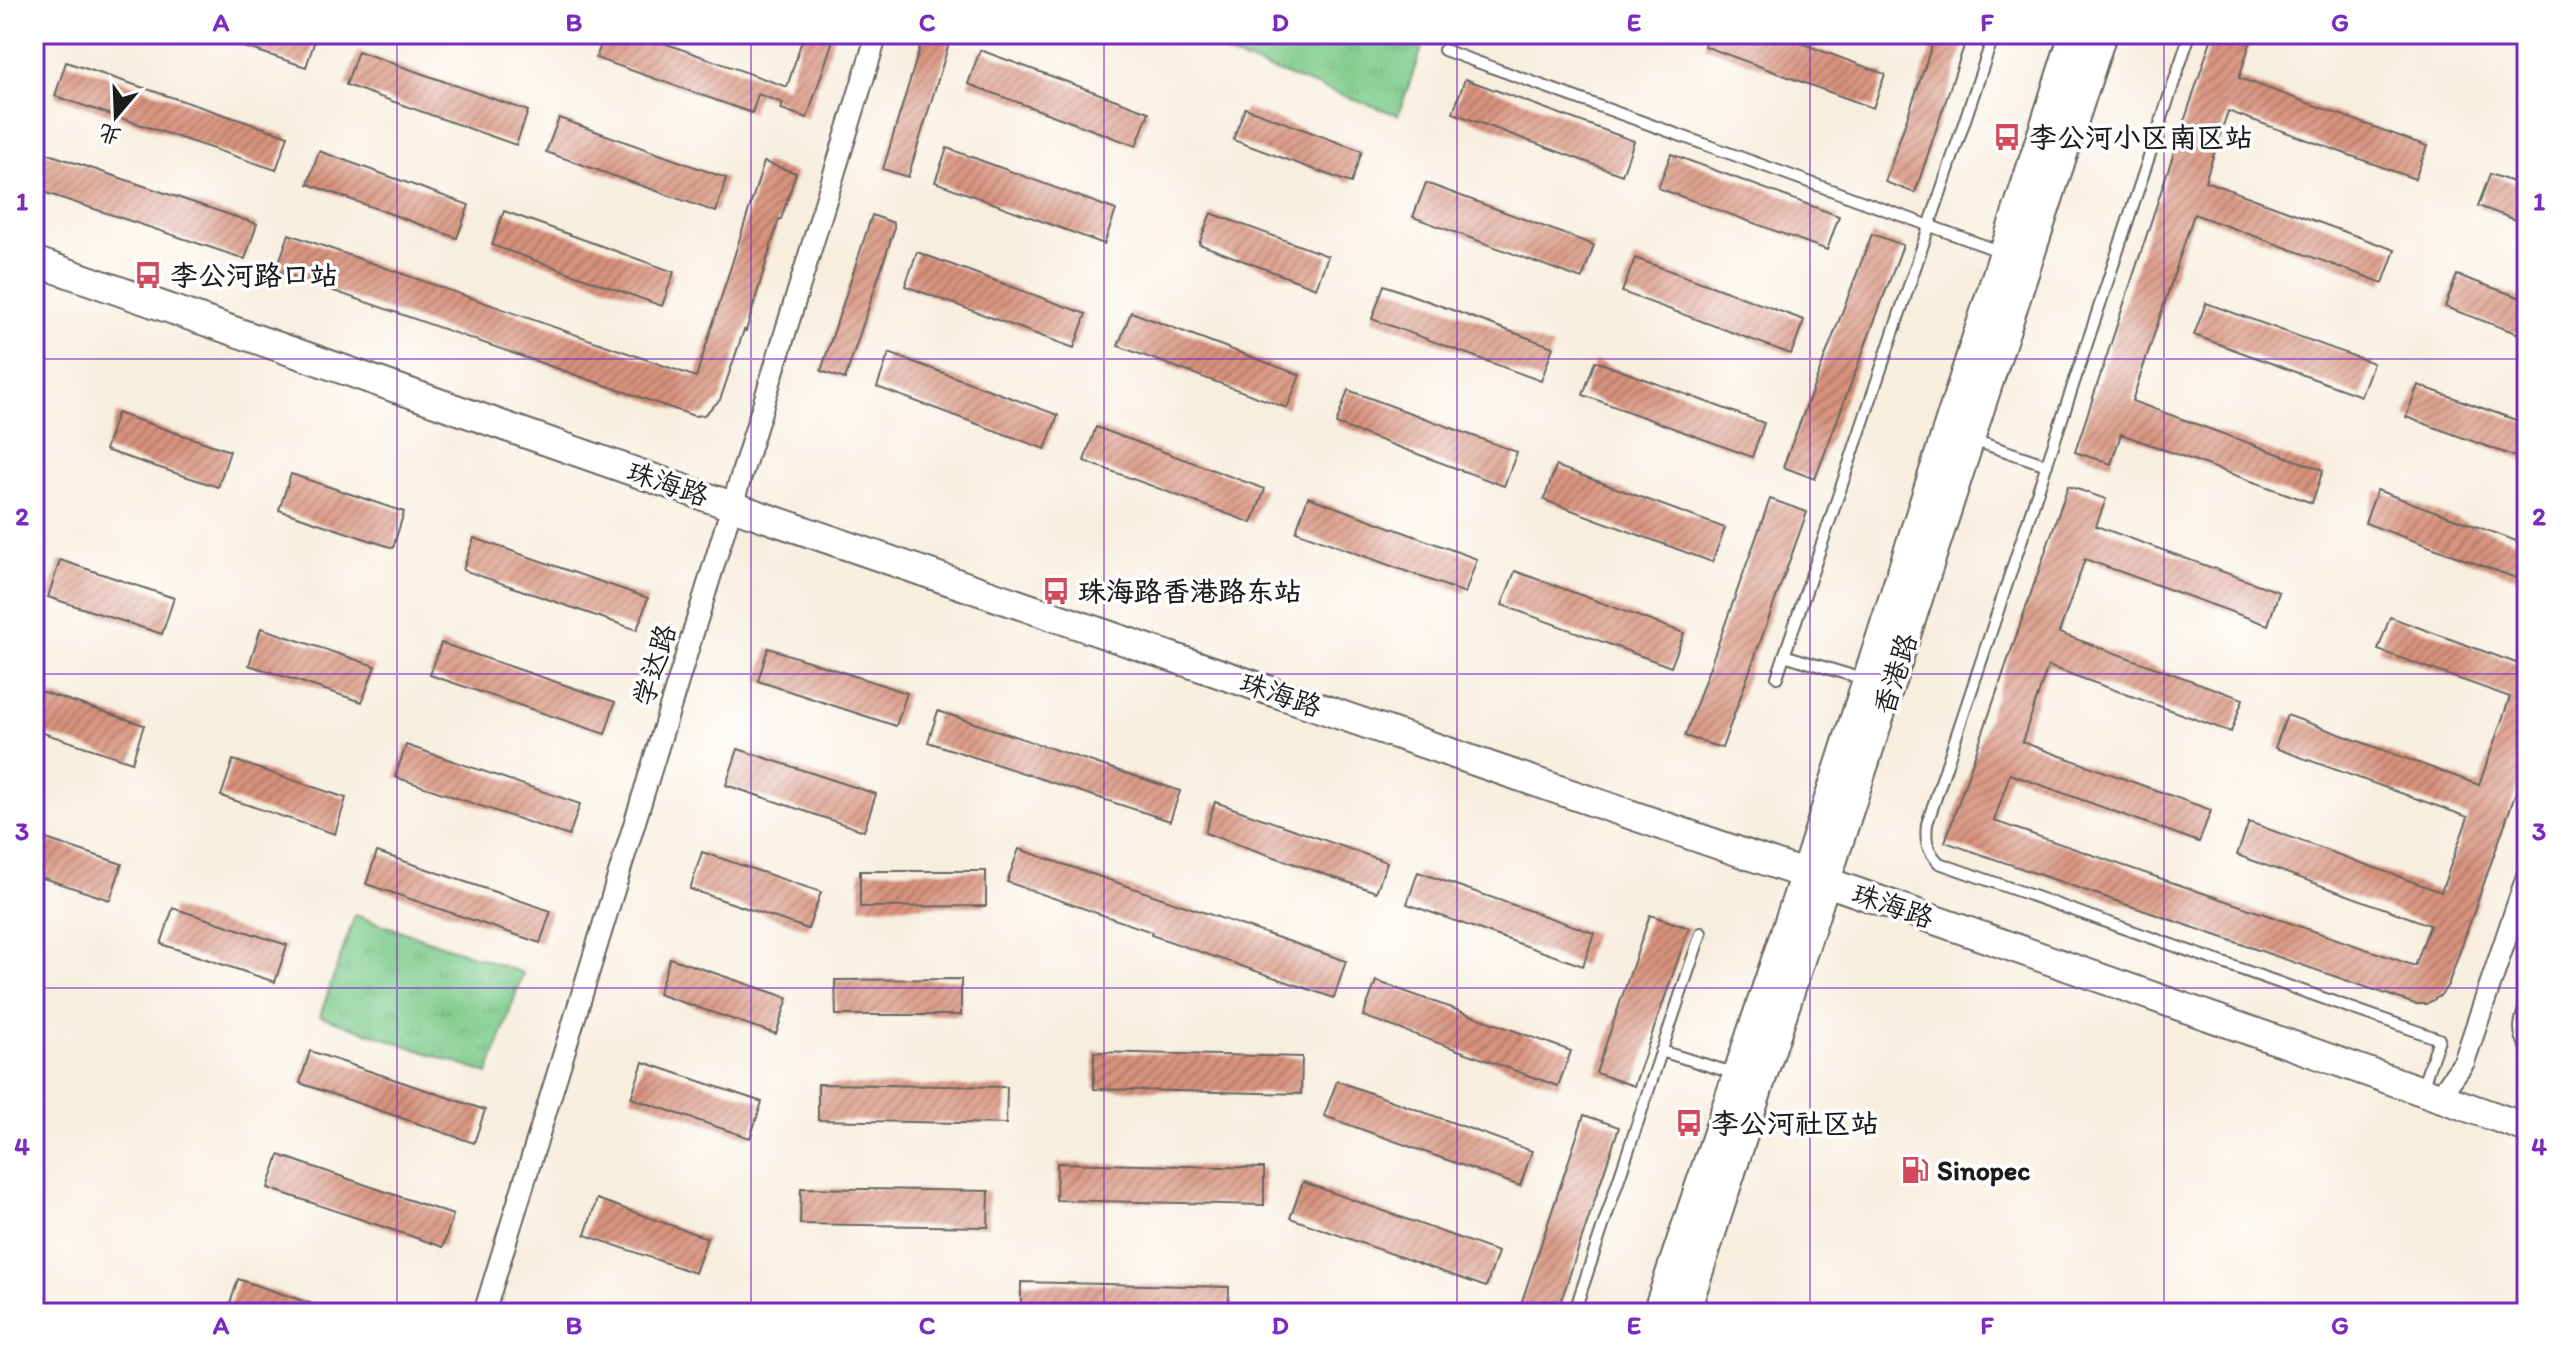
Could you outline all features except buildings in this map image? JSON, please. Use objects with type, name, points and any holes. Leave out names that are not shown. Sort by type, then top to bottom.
[{"type":"main road","name":"香港路","points":[[1685,1313],[1816,878],[1867,681],[2074,34]]},
{"type":"main road","name":"香港路","points":[[1657,1313],[1737,1075],[1816,878],[1970,440],[2102,34]]},
{"type":"main road","name":"珠海路","points":[[34,261],[732,506],[1816,878],[2527,1128]]},
{"type":"street","name":"学达路","points":[[484,1313],[877,34]]},
{"type":"street","points":[[2430,1094],[2464,1062],[2527,876]]},
{"type":"lane","points":[[1777,677],[1994,34]]},
{"type":"lane","points":[[2190,34],[1927,824],[1925,837],[1928,851],[1939,863],[2439,1039],[2430,1094]]},
{"type":"lane","points":[[1444,50],[2004,252]]},
{"type":"lane","points":[[1970,440],[2047,465]]},
{"type":"lane","points":[[1784,655],[1867,681]]},
{"type":"lane","points":[[1574,1313],[1701,933]]},
{"type":"lane","points":[[2527,1000],[2519,1035],[2527,1048]]},
{"type":"lane","points":[[1661,1051],[1737,1075]]},
{"type":"green space","points":[[1233,34],[1427,34],[1398,115],[1226,54]]},
{"type":"green space","points":[[355,915],[523,973],[488,1074],[320,1016]]},
{"type":"place","name":"李公河小区南区站","points":[[2007,137]]},
{"type":"place","name":"李公河路口站","points":[[148,275]]},
{"type":"place","name":"珠海路香港路东站","points":[[1056,591]]},
{"type":"place","name":"李公河社区站","points":[[1689,1123]]},
{"type":"place","name":"Sinopec","points":[[1915,1170]]}]
